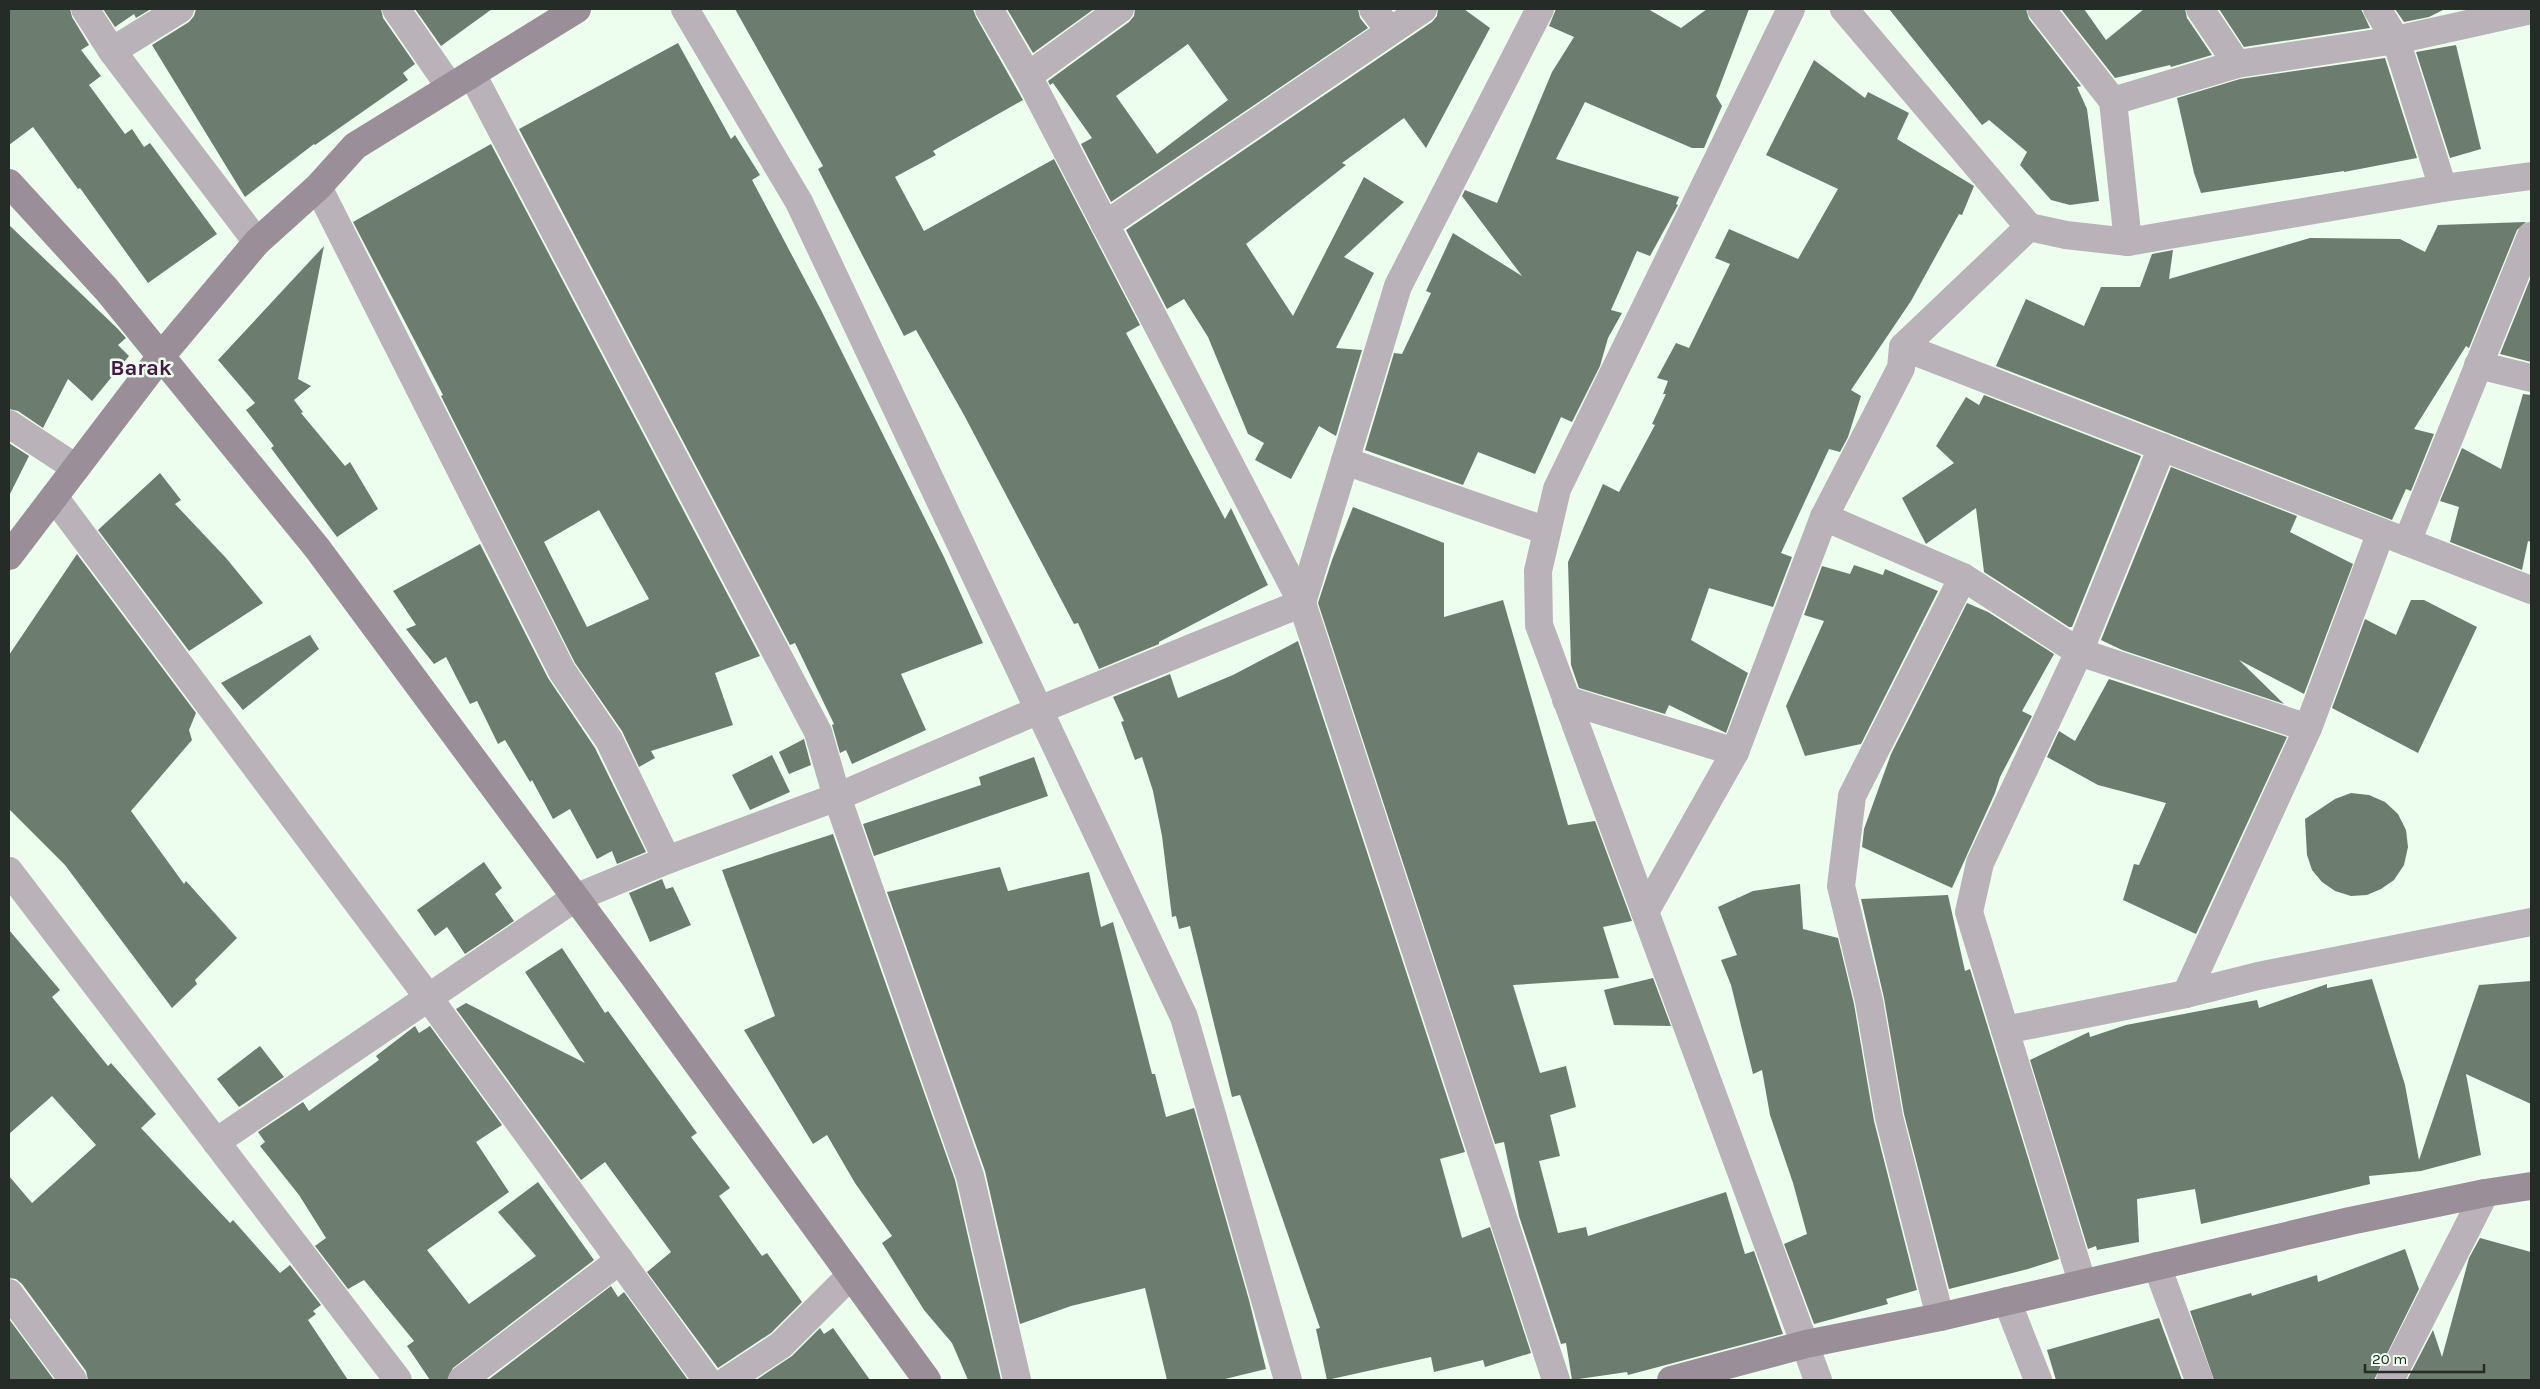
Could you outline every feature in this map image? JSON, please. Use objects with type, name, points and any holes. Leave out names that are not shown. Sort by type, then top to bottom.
[{"type":"street","points":[[85,9],[112,51],[258,242]]},
{"type":"street","points":[[112,51],[180,9]]},
{"type":"street","points":[[396,9],[461,81],[818,732],[837,798],[970,1176],[1016,1380]]},
{"type":"street","points":[[9,556],[162,355],[258,242],[318,187],[355,146],[577,9]]},
{"type":"street","points":[[685,9],[799,202],[1184,1017],[1288,1380]]},
{"type":"street","points":[[989,9],[1028,76],[1302,603],[1556,1380]]},
{"type":"street","points":[[1028,76],[1120,9]]},
{"type":"street","points":[[1373,9],[1390,32]]},
{"type":"street","points":[[1105,225],[1423,9]]},
{"type":"street","points":[[1302,603],[1398,286],[1540,9]]},
{"type":"street","points":[[1791,9],[1557,489],[1538,570],[1539,625],[1818,1380]]},
{"type":"street","points":[[1844,9],[2029,227],[2066,235],[2128,242],[2443,188],[2531,176]]},
{"type":"street","points":[[2041,9],[2113,101],[2128,242]]},
{"type":"street","points":[[2200,9],[2237,64]]},
{"type":"street","points":[[2377,9],[2396,40],[2443,188]]},
{"type":"street","points":[[2113,101],[2237,64],[2396,40],[2531,10]]},
{"type":"street","points":[[9,183],[107,290],[162,355],[317,548],[927,1380]]},
{"type":"street","points":[[318,187],[562,671],[610,740],[667,860]]},
{"type":"street","points":[[1645,912],[1734,752],[1824,517],[1901,368],[1903,347],[2029,227]]},
{"type":"street","points":[[2407,542],[2531,236]]},
{"type":"street","points":[[1903,347],[2531,590]]},
{"type":"street","points":[[2478,364],[2531,378]]},
{"type":"street","points":[[9,424],[76,468]]},
{"type":"street","points":[[2082,1282],[1969,912],[1980,863],[2079,652],[2162,447]]},
{"type":"street","points":[[1345,461],[1547,531]]},
{"type":"street","points":[[54,497],[428,997],[707,1380]]},
{"type":"street","points":[[1824,517],[1963,577],[2079,652],[2308,728]]},
{"type":"street","points":[[2186,994],[2308,728],[2381,532]]},
{"type":"street","points":[[1940,1317],[1889,1117],[1869,1001],[1841,886],[1852,796],[1963,577]]},
{"type":"street","points":[[216,1142],[575,898],[667,860],[837,798],[1039,710],[1302,603]]},
{"type":"street","points":[[1566,700],[1734,752]]},
{"type":"street","points":[[13,887],[216,1142],[398,1380]]},
{"type":"street","points":[[2005,1030],[2186,994],[2258,976],[2531,922]]},
{"type":"street","points":[[1671,1380],[1806,1344],[1940,1317],[2082,1282],[2350,1221],[2485,1193],[2531,1186]]},
{"type":"street","points":[[2390,1380],[2485,1193]]},
{"type":"street","points":[[462,1380],[620,1260]]},
{"type":"street","points":[[2157,1266],[2200,1380]]},
{"type":"street","points":[[728,1380],[781,1345],[851,1275]]},
{"type":"street","points":[[9,1293],[72,1380]]},
{"type":"street","points":[[2007,1301],[2038,1380]]},
{"type":"building","points":[[9,9],[70,9],[72,17],[89,45],[81,50],[101,76],[89,85],[125,134],[132,129],[144,147],[150,143],[217,234],[148,283],[80,188],[78,189],[33,127],[9,145]]},
{"type":"building","points":[[103,9],[151,9],[136,18],[134,14],[115,27]]},
{"type":"building","points":[[196,9],[381,9],[383,18],[415,64],[403,73],[408,80],[314,144],[245,197],[152,45],[189,22],[194,16]]},
{"type":"building","points":[[415,9],[492,9],[441,46]]},
{"type":"building","points":[[735,9],[973,9],[1023,100],[933,151],[936,155],[895,177],[924,231],[1054,159],[1140,325],[1126,333],[1225,519],[1231,508],[1268,585],[1159,642],[1159,644],[1099,669],[1078,623],[1074,624],[964,415],[916,330],[904,336],[818,169],[823,166]]},
{"type":"building","points":[[1007,9],[1094,9],[1033,53]]},
{"type":"building","points":[[1135,9],[1358,9],[1360,18],[1368,28],[1111,202],[1081,144],[1092,138],[1053,83],[1050,85],[1048,81],[1129,22],[1134,16]],"holes":[[[1188,44],[1228,100],[1157,154],[1116,96]]]},
{"type":"building","points":[[1438,9],[1464,9],[1490,28],[1426,148],[1404,118],[1342,163],[1346,165],[1246,244],[1293,316],[1364,177],[1404,202],[1344,257],[1374,273],[1336,348],[1362,350],[1336,436],[1319,426],[1291,479],[1255,460],[1264,443],[1248,434],[1208,337],[1184,299],[1167,309],[1126,230],[1432,22],[1437,16]]},
{"type":"building","points":[[1556,9],[1648,9],[1681,28],[1707,9],[1749,9],[1716,96],[1722,106],[1704,148],[1692,148],[1585,102],[1556,159],[1679,197],[1676,204],[1678,205],[1650,256],[1637,251],[1611,310],[1622,313],[1608,338],[1600,366],[1572,422],[1561,417],[1535,474],[1478,452],[1463,485],[1365,450],[1394,353],[1402,354],[1431,293],[1426,291],[1453,233],[1522,276],[1462,196],[1465,190],[1497,203],[1552,72],[1574,37],[1549,26]]},
{"type":"building","points":[[1889,9],[2026,9],[2029,19],[2081,86],[2077,87],[2087,109],[2099,201],[2070,205],[2051,200],[2020,165],[2027,152],[1989,120],[1982,125]]},
{"type":"building","points":[[2061,9],[2084,9],[2106,40],[2144,9],[2185,9],[2187,18],[2212,55],[2171,67],[2170,65],[2115,78]]},
{"type":"building","points":[[2219,9],[2361,9],[2370,28],[2244,47]]},
{"type":"building","points":[[2395,9],[2445,9],[2429,17],[2404,22]]},
{"type":"building","points":[[678,43],[731,139],[735,135],[760,175],[752,180],[821,310],[944,557],[983,643],[901,674],[926,730],[852,764],[846,750],[840,753],[832,725],[834,724],[795,643],[790,645],[519,129]]},
{"type":"building","points":[[2456,45],[2481,149],[2450,158],[2416,52]]},
{"type":"building","points":[[2385,58],[2417,158],[2344,172],[2201,193],[2194,173],[2177,98],[2240,79]]},
{"type":"building","points":[[1814,60],[1865,98],[1868,92],[1909,113],[1897,139],[1974,186],[1962,215],[1959,214],[1911,301],[1851,390],[1861,396],[1848,437],[1840,452],[1829,449],[1781,553],[1792,557],[1773,607],[1709,588],[1691,640],[1748,673],[1726,733],[1669,705],[1665,714],[1579,688],[1571,665],[1568,562],[1603,484],[1619,492],[1655,425],[1652,424],[1666,394],[1663,394],[1668,381],[1657,378],[1676,343],[1689,348],[1730,264],[1715,258],[1729,229],[1798,259],[1838,189],[1766,155]]},
{"type":"building","points":[[491,144],[760,656],[715,673],[733,725],[651,751],[655,758],[639,767],[622,731],[575,663],[441,396],[443,395],[353,222]],"holes":[[[599,510],[649,599],[587,627],[544,542]]]},
{"type":"building","points":[[2526,222],[2517,230],[2469,348],[2466,346],[2414,429],[2434,434],[2411,491],[2406,489],[2392,520],[1996,366],[2026,299],[2084,326],[2101,287],[2140,287],[2152,254],[2173,250],[2169,279],[2310,238],[2400,239],[2425,252],[2438,225]]},
{"type":"building","points":[[9,225],[126,338],[118,345],[129,356],[92,401],[68,379],[43,428],[18,411],[9,409]]},
{"type":"building","points":[[324,246],[298,379],[311,386],[294,400],[303,412],[301,413],[345,466],[350,462],[378,509],[337,537],[271,448],[274,446],[246,410],[255,403],[218,360]]},
{"type":"building","points":[[2531,277],[2531,362],[2500,354]]},
{"type":"building","points":[[2523,394],[2531,395],[2531,542],[2528,541],[2522,570],[2450,542],[2459,507],[2440,501],[2462,448],[2501,469]]},
{"type":"building","points":[[1984,395],[2141,456],[2072,627],[2069,627],[1984,572],[1976,508],[1926,544],[1902,498],[1954,463],[1936,446],[1966,397],[1979,405]]},
{"type":"building","points":[[9,443],[29,456],[9,496]]},
{"type":"building","points":[[2171,467],[2297,516],[2290,532],[2353,564],[2304,694],[2239,660],[2284,704],[2122,650],[2101,640]]},
{"type":"building","points":[[160,473],[181,500],[175,504],[226,558],[263,603],[189,651],[98,530]]},
{"type":"building","points":[[1353,507],[1444,543],[1444,617],[1503,600],[1568,825],[1595,821],[1632,921],[1603,927],[1619,978],[1513,985],[1540,1073],[1566,1066],[1576,1107],[1550,1115],[1560,1156],[1539,1161],[1558,1233],[1586,1227],[1588,1236],[1726,1192],[1745,1254],[1754,1251],[1783,1334],[1628,1375],[1627,1372],[1572,1380],[1566,1343],[1561,1344],[1519,1216],[1504,1142],[1495,1144],[1318,603],[1332,560]]},
{"type":"building","points":[[480,544],[548,678],[595,748],[646,852],[617,864],[612,851],[597,859],[570,809],[553,819],[532,780],[530,782],[505,740],[498,744],[477,701],[470,704],[446,657],[434,664],[406,629],[416,625],[393,591]]},
{"type":"building","points":[[77,554],[196,713],[189,730],[192,740],[131,811],[184,884],[186,881],[237,938],[195,980],[197,984],[172,1008],[65,865],[9,809],[9,655]]},
{"type":"building","points":[[1854,565],[1883,575],[1885,569],[1938,591],[1861,744],[1805,756],[1786,706],[1824,621],[1804,615],[1822,566],[1850,574]]},
{"type":"building","points":[[2411,600],[2424,600],[2477,627],[2418,753],[2332,708],[2365,619],[2396,635]]},
{"type":"building","points":[[1967,603],[1988,612],[2054,654],[2022,711],[2032,716],[2000,777],[1995,793],[1952,888],[1862,847],[1864,829],[1891,754]]},
{"type":"building","points":[[310,635],[319,649],[243,710],[221,683]]},
{"type":"building","points":[[1298,641],[1465,1152],[1440,1159],[1462,1238],[1490,1227],[1531,1353],[1485,1367],[1483,1360],[1434,1372],[1431,1357],[1327,1380],[1316,1329],[1320,1328],[1240,1095],[1232,1097],[1190,926],[1179,929],[1176,916],[1172,917],[1162,836],[1153,791],[1142,757],[1135,760],[1121,722],[1124,721],[1113,697],[1170,674],[1178,698],[1233,675]]},
{"type":"building","points":[[2109,679],[2287,737],[2196,934],[2123,900],[2134,864],[2139,865],[2166,803],[2098,785],[2047,757],[2059,731],[2075,741]]},
{"type":"building","points":[[804,739],[811,765],[789,774],[779,752]]},
{"type":"building","points":[[772,755],[790,792],[750,810],[732,775]]},
{"type":"building","points":[[1034,757],[1048,796],[874,856],[863,824],[981,785],[979,777]]},
{"type":"building","points":[[2351,793],[2369,795],[2385,802],[2398,814],[2406,830],[2408,847],[2404,865],[2394,880],[2381,889],[2367,895],[2351,896],[2335,891],[2322,882],[2312,870],[2307,855],[2305,819],[2335,799]]},
{"type":"building","points":[[833,834],[955,1180],[1001,1380],[968,1380],[952,1343],[924,1310],[882,1243],[892,1236],[855,1183],[827,1135],[813,1144],[744,1030],[775,1016],[722,870]]},
{"type":"building","points":[[484,862],[502,888],[495,894],[514,921],[465,954],[447,927],[435,936],[417,910]]},
{"type":"building","points":[[1000,867],[1008,891],[1089,872],[1101,927],[1113,922],[1152,1074],[1155,1074],[1166,1117],[1194,1108],[1249,1300],[1266,1369],[1221,1380],[1167,1380],[1145,1288],[1071,1306],[1020,1324],[985,1171],[887,892]]},
{"type":"building","points":[[662,879],[666,889],[673,887],[691,925],[650,942],[629,893]]},
{"type":"building","points":[[1800,884],[1803,929],[1838,938],[1854,1004],[1874,1121],[1917,1290],[1886,1299],[1888,1304],[1814,1324],[1784,1244],[1807,1234],[1793,1183],[1770,1115],[1762,1070],[1753,1074],[1731,985],[1721,960],[1737,955],[1718,907],[1753,891]]},
{"type":"building","points":[[1948,895],[1965,971],[1970,969],[2059,1259],[1949,1289],[1904,1114],[1884,998],[1861,899]]},
{"type":"building","points":[[9,930],[60,990],[52,997],[108,1066],[111,1063],[156,1114],[141,1128],[230,1223],[233,1220],[280,1273],[290,1265],[321,1305],[313,1311],[316,1314],[308,1320],[348,1380],[88,1380],[86,1371],[22,1284],[16,1279],[9,1278],[9,1176],[32,1203],[96,1145],[52,1096],[9,1134]]},
{"type":"building","points":[[562,948],[605,1013],[608,1011],[697,1133],[691,1137],[730,1188],[719,1196],[762,1256],[767,1253],[802,1302],[771,1333],[718,1368],[647,1272],[671,1252],[605,1162],[581,1180],[456,1009],[466,1003],[585,1063],[525,972]]},
{"type":"building","points":[[1653,978],[1671,1026],[1614,1025],[1604,990]]},
{"type":"building","points":[[2372,979],[2405,1085],[2419,1160],[2479,985],[2531,981],[2531,1104],[2466,1074],[2481,1155],[2421,1171],[2369,1176],[2370,1184],[2201,1224],[2195,1189],[2137,1199],[2139,1242],[2097,1250],[2096,1246],[2088,1249],[2030,1060],[2089,1032],[2090,1037],[2126,1025],[2257,1000],[2259,1008],[2327,984],[2327,988]]},
{"type":"building","points":[[415,1026],[419,1033],[430,1026],[502,1125],[476,1142],[509,1192],[427,1250],[469,1304],[536,1256],[498,1212],[538,1182],[594,1260],[453,1368],[447,1380],[430,1380],[407,1346],[414,1341],[364,1280],[348,1289],[315,1246],[326,1238],[299,1195],[260,1146],[265,1142],[258,1132],[303,1102],[309,1111],[379,1060],[376,1056]]},
{"type":"building","points":[[260,1046],[284,1077],[239,1107],[217,1079]]},
{"type":"building","points":[[2480,1238],[2531,1252],[2531,1380],[2407,1380],[2433,1330],[2442,1357],[2469,1258]]},
{"type":"building","points":[[2405,1249],[2419,1289],[2374,1380],[2214,1380],[2190,1311],[2251,1293],[2252,1296],[2317,1275],[2318,1282]]},
{"type":"building","points":[[611,1286],[618,1297],[624,1292],[688,1380],[488,1380]]},
{"type":"building","points":[[2159,1318],[2182,1380],[2056,1380],[2047,1350]]},
{"type":"building","points":[[9,1319],[54,1380],[9,1380]]},
{"type":"building","points":[[820,1328],[824,1334],[833,1328],[870,1380],[756,1380],[792,1356]]},
{"type":"district","name":"Barak","points":[[141,368]]}]
